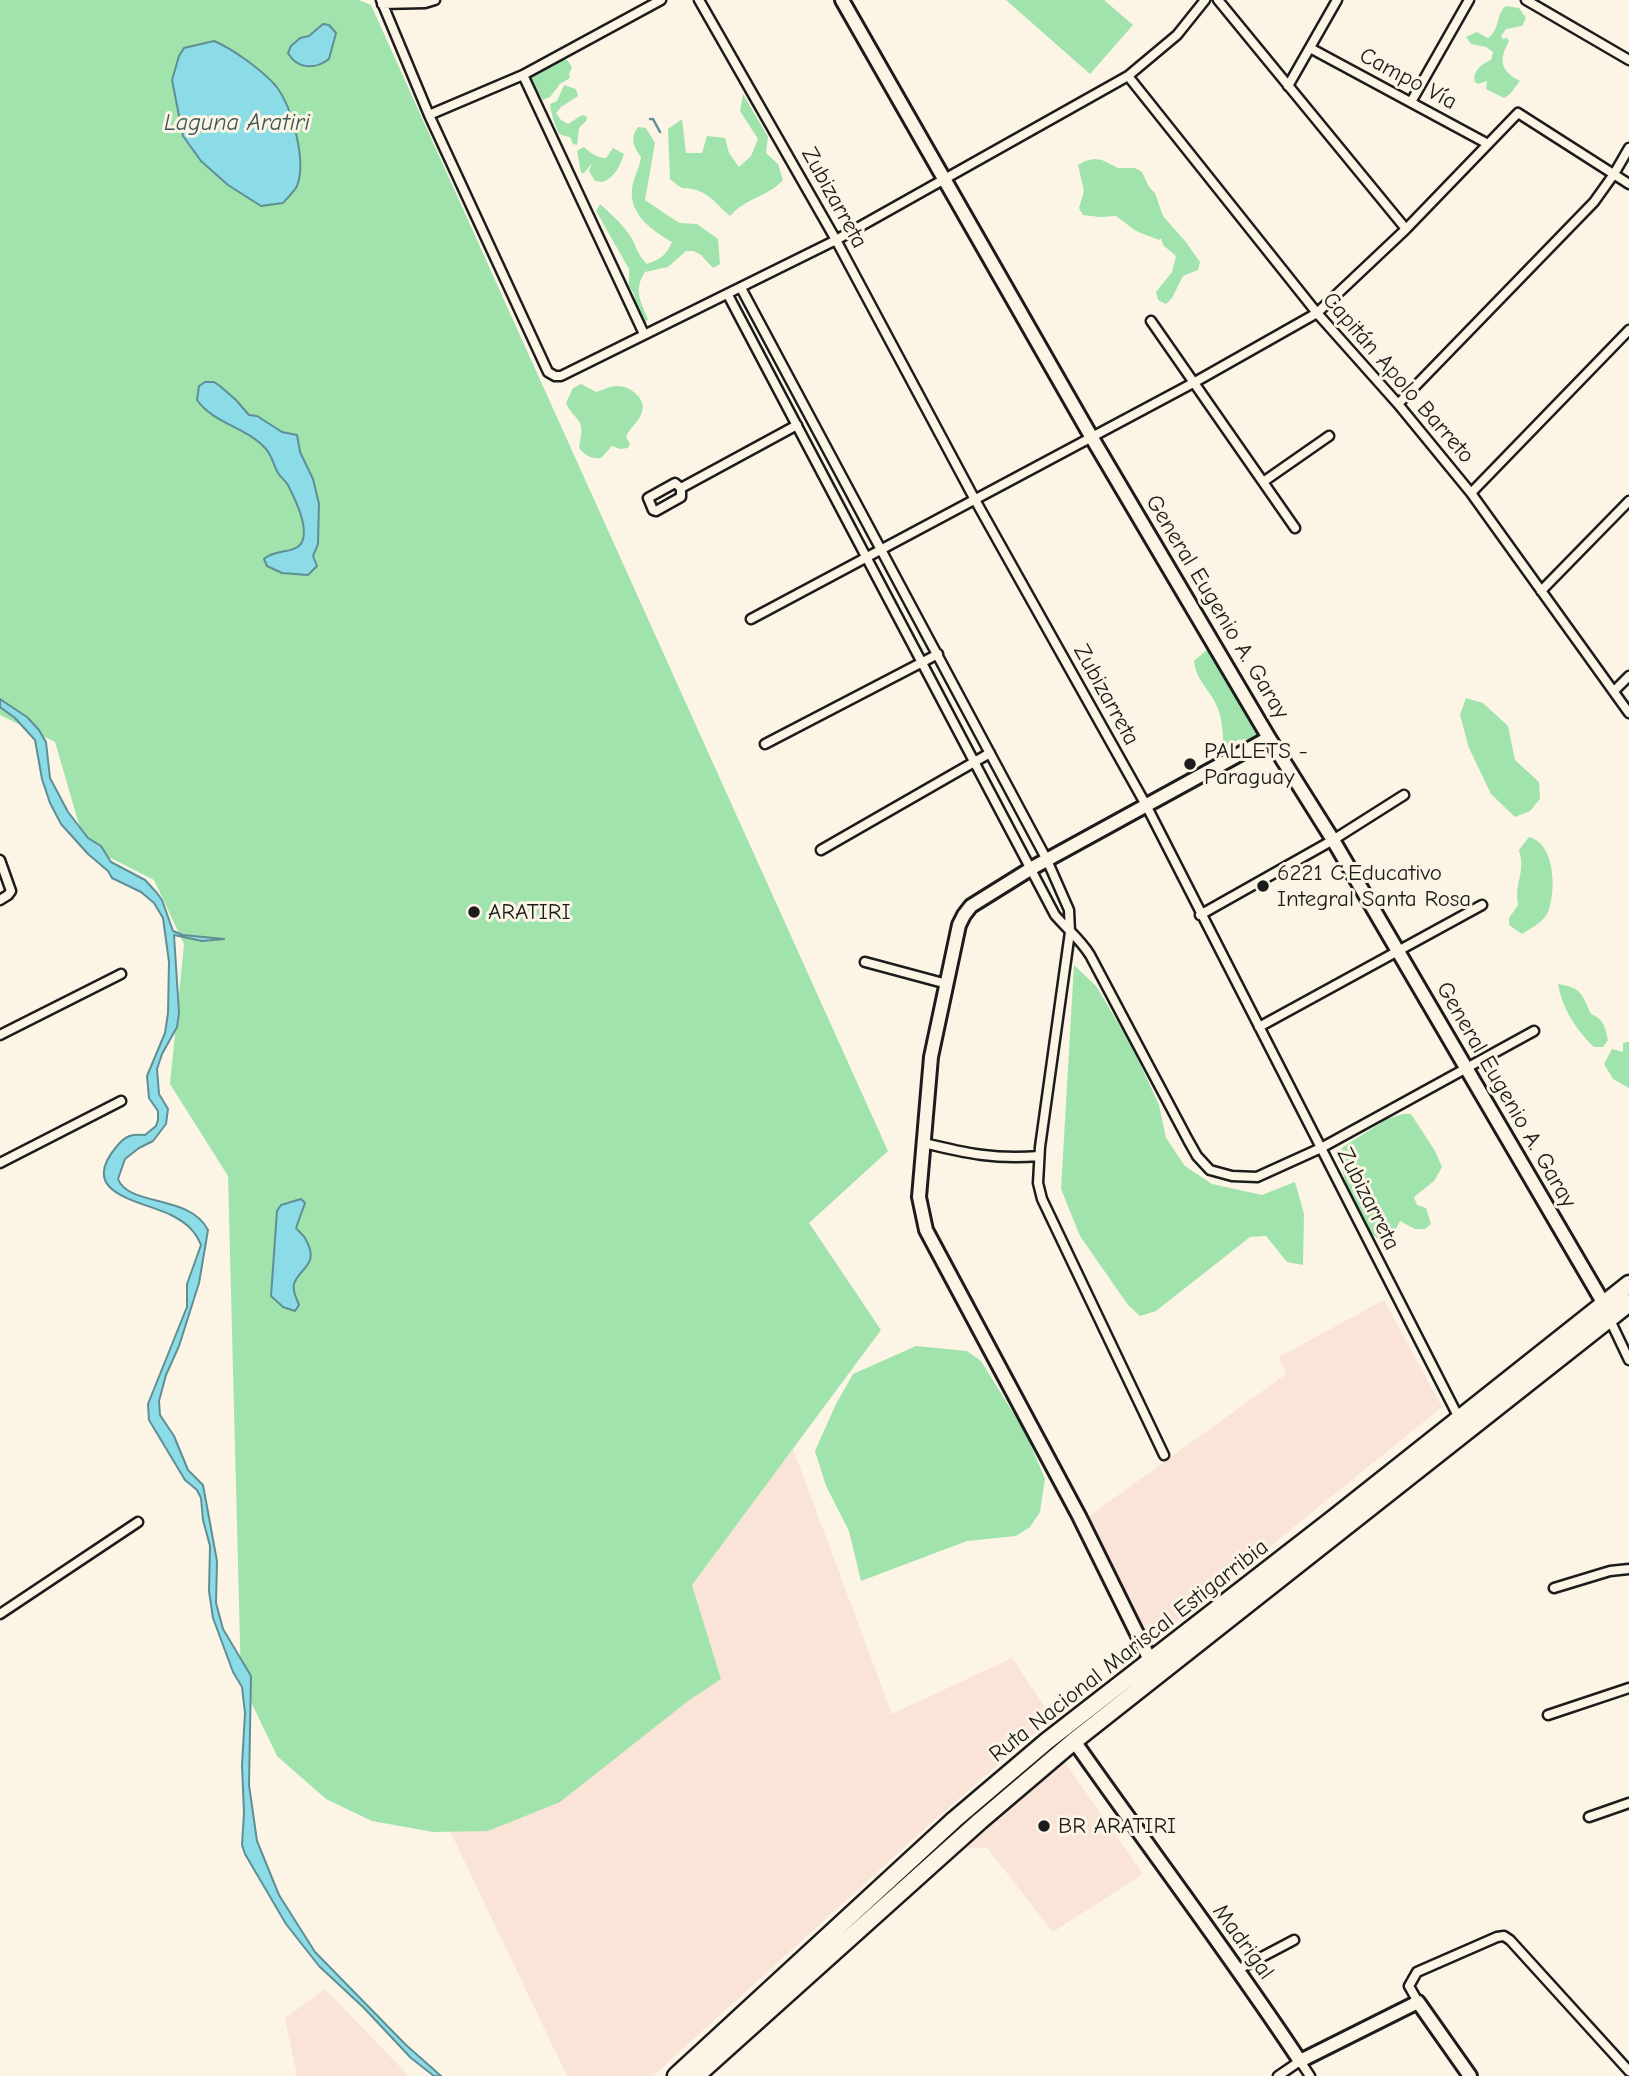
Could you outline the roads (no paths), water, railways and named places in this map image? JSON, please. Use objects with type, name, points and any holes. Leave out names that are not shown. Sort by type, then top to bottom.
[{"type":"highway","name":"Ruta Nacional Mariscal Estigarribia","points":[[696,2076],[1154,1668],[1629,1284]]},
{"type":"highway","name":"Ruta Nacional Mariscal Estigarribia","points":[[676,2076],[954,1819],[1047,1741],[1154,1668],[1629,1304]]},
{"type":"street","points":[[435,0],[425,3],[382,2],[429,115],[548,372],[555,376],[561,376],[836,240],[1128,76],[1177,35],[1205,0]]},
{"type":"street","points":[[429,115],[523,75],[661,0]]},
{"type":"street","name":"Zubizarreta","points":[[699,0],[836,240],[974,498],[1146,805],[1460,1420]]},
{"type":"street","name":"General Eugenio A. Garay","points":[[842,0],[1092,438],[1269,737],[1334,840],[1604,1304]]},
{"type":"street","points":[[1218,0],[1406,229]]},
{"type":"street","points":[[1288,86],[1337,0]]},
{"type":"street","points":[[1411,102],[1469,0]]},
{"type":"street","points":[[1526,0],[1629,60]]},
{"type":"street","name":"Campo Vía","points":[[1310,48],[1488,144]]},
{"type":"street","points":[[523,75],[644,334]]},
{"type":"street","name":"Capitán Apolo Barreto","points":[[1128,76],[1317,313],[1398,404],[1471,493],[1629,713]]},
{"type":"street","points":[[751,619],[868,558],[974,498],[1092,438],[1317,313],[1406,229],[1518,113],[1629,184]]},
{"type":"street","points":[[1398,404],[1594,202],[1629,148]]},
{"type":"street","points":[[741,288],[883,549],[1047,860],[1069,910],[1070,932],[1039,1156],[1038,1183],[1042,1199],[1164,1455]]},
{"type":"street","points":[[728,295],[1055,915],[1082,941],[1188,1140],[1197,1156],[1210,1170],[1232,1176],[1257,1177],[1321,1148],[1534,1031]]},
{"type":"street","points":[[1151,321],[1295,528]]},
{"type":"street","points":[[1471,493],[1629,330]]},
{"type":"street","points":[[681,488],[797,425]]},
{"type":"street","points":[[1264,482],[1329,436]]},
{"type":"street","points":[[1541,591],[1629,501]]},
{"type":"street","points":[[765,744],[938,654]]},
{"type":"street","points":[[1614,691],[1629,676]]},
{"type":"street","points":[[1154,1668],[1079,1516],[926,1230],[919,1197],[931,1057],[959,925],[971,906],[1032,868],[1269,737]]},
{"type":"street","points":[[821,850],[990,754]]},
{"type":"street","points":[[1200,915],[1334,840],[1404,795]]},
{"type":"street","points":[[0,860],[11,891],[0,900]]},
{"type":"street","points":[[1258,1027],[1482,905]]},
{"type":"street","points":[[865,962],[947,984]]},
{"type":"street","points":[[0,1035],[121,974]]},
{"type":"street","points":[[0,1163],[121,1101]]},
{"type":"street","points":[[923,1143],[977,1156],[1011,1159],[1039,1156]]},
{"type":"street","points":[[1610,1320],[1629,1360]]},
{"type":"street","points":[[0,1614],[138,1522]]},
{"type":"street","points":[[1554,1588],[1629,1569]]},
{"type":"street","points":[[1548,1715],[1629,1688]]},
{"type":"street","name":"Madrigal","points":[[1074,1741],[1159,1863],[1239,1969],[1300,2061]]},
{"type":"street","points":[[1589,1817],[1629,1803]]},
{"type":"street","points":[[1470,2076],[1409,1986],[1417,1972],[1504,1936],[1629,2071]]},
{"type":"street","points":[[1239,1969],[1294,1940]]},
{"type":"street","points":[[1278,2076],[1300,2061],[1418,2002]]},
{"type":"street","points":[[1300,2061],[1310,2076]]},
{"type":"water","points":[[323,24],[329,25],[336,33],[329,59],[312,66],[296,62],[288,53],[291,46]]},
{"type":"water","name":"Laguna Aratiri","points":[[214,41],[263,73],[282,95],[296,134],[300,163],[297,186],[283,203],[261,206],[228,185],[201,161],[183,136],[172,80],[179,56],[184,48]]},
{"type":"water","points":[[205,382],[214,382],[220,386],[249,415],[257,416],[282,432],[297,435],[300,452],[313,479],[319,504],[318,544],[313,556],[317,566],[308,575],[282,573],[267,566],[264,559],[268,556],[295,548],[302,542],[304,529],[300,513],[288,485],[278,473],[266,449],[250,435],[212,415],[197,400],[199,386]]},
{"type":"water","points":[[0,699],[27,717],[39,730],[46,742],[50,778],[68,812],[88,838],[101,846],[111,862],[145,880],[157,893],[173,931],[183,935],[224,939],[202,941],[174,935],[179,1013],[177,1027],[157,1069],[159,1094],[168,1109],[166,1124],[153,1141],[125,1159],[118,1179],[124,1188],[134,1194],[188,1211],[208,1230],[199,1283],[179,1346],[166,1375],[159,1401],[160,1415],[174,1436],[188,1470],[203,1485],[217,1561],[216,1603],[223,1629],[251,1676],[249,1785],[257,1841],[279,1895],[315,1952],[406,2045],[441,2076],[434,2076],[411,2058],[364,2008],[319,1966],[286,1924],[242,1845],[245,1713],[242,1687],[233,1672],[213,1618],[209,1591],[210,1546],[201,1498],[197,1490],[185,1480],[149,1420],[148,1404],[187,1307],[187,1284],[201,1245],[193,1231],[185,1224],[171,1215],[117,1193],[108,1185],[104,1175],[106,1162],[120,1142],[130,1136],[145,1135],[156,1126],[158,1120],[158,1111],[149,1098],[147,1076],[165,1033],[168,1013],[169,962],[163,918],[154,903],[141,892],[112,878],[61,824],[42,779],[35,740],[15,718],[0,707]]},
{"type":"water","points":[[301,1199],[305,1203],[296,1228],[305,1238],[311,1255],[310,1261],[294,1284],[299,1305],[295,1311],[283,1307],[271,1296],[277,1211],[281,1205]]},
{"type":"waterway","points":[[650,119],[653,119],[660,132]]},
{"type":"place","name":"PALLETS - Paraguay","points":[[1190,764]]},
{"type":"place","name":"6221 C.Educativo Integral Santa Rosa","points":[[1263,886]]},
{"type":"place","name":"ARATIRI","points":[[474,912]]},
{"type":"place","name":"BR ARATIRI","points":[[1044,1826]]}]
